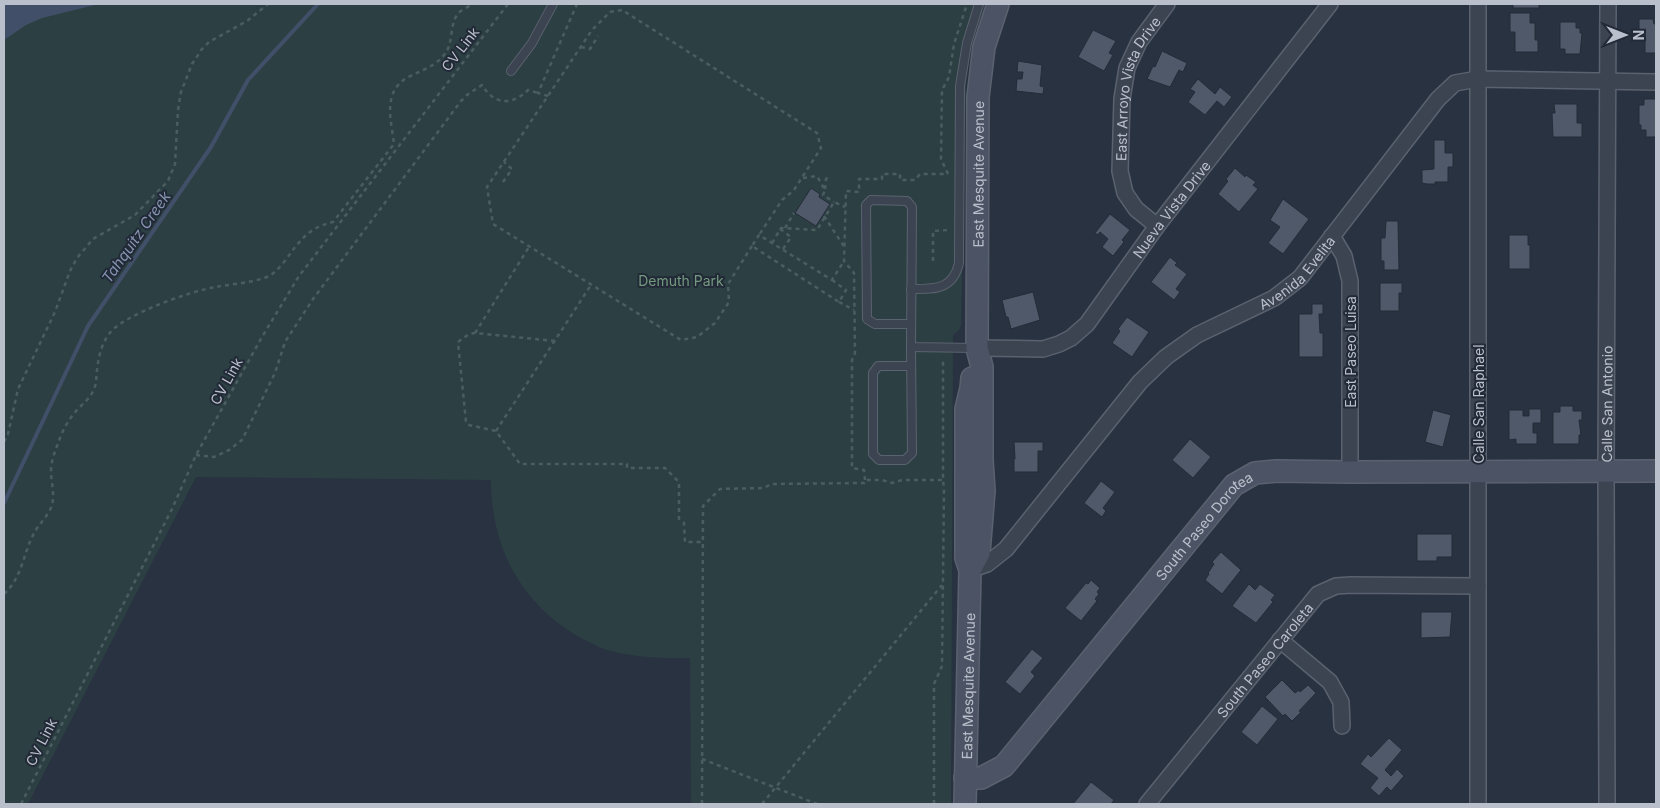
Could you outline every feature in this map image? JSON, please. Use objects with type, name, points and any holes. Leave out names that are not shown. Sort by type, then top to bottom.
[{"type":"street","name":"East Mesquite Avenue","points":[[965,804],[970,570],[966,558],[966,409],[978,348],[978,97],[984,47],[998,4]]},
{"type":"street","name":"East Arroyo Vista Drive","points":[[1157,226],[1136,209],[1125,193],[1120,171],[1122,99],[1127,68],[1139,42],[1167,4]]},
{"type":"street","name":"Nueva Vista Drive","points":[[978,348],[1043,349],[1071,338],[1087,324],[1157,226],[1330,4]]},
{"type":"street","name":"Calle San Raphael","points":[[1478,4],[1478,804]]},
{"type":"street","name":"Calle San Antonio","points":[[1607,804],[1608,4]]},
{"type":"street","name":"Avenida Evelita","points":[[970,570],[987,564],[1006,549],[1140,382],[1166,357],[1197,335],[1274,298],[1300,278],[1438,99],[1454,83],[1478,79],[1656,82]]},
{"type":"street","name":"East Paseo Luisa","points":[[1332,236],[1344,256],[1350,281],[1350,472]]},
{"type":"street","name":"South Paseo Dorotea","points":[[965,778],[981,778],[1004,766],[1234,485],[1255,473],[1276,471],[1656,471]]},
{"type":"street","name":"South Paseo Caroleta","points":[[1147,804],[1318,594],[1336,586],[1478,586]]},
{"type":"street","points":[[1280,640],[1330,682],[1341,702],[1342,726]]},
{"type":"lane","points":[[511,72],[532,43],[553,4]]},
{"type":"lane","points":[[911,289],[939,288],[950,281],[958,270],[960,86],[967,43],[979,4]]},
{"type":"lane","points":[[911,324],[875,324],[867,319],[866,205],[871,200],[907,201],[912,207],[912,453],[906,460],[879,460],[873,454],[873,373],[878,366],[911,366]]},
{"type":"lane","points":[[911,347],[978,348]]},
{"type":"path","points":[[4,442],[8,434],[18,389],[55,312],[70,271],[77,258],[94,239],[135,215],[168,181],[175,164],[179,101],[186,76],[192,64],[209,42],[247,21],[268,4]]},
{"type":"path","points":[[4,594],[18,577],[27,546],[52,506],[51,468],[53,458],[73,414],[92,395],[96,386],[100,353],[104,341],[111,331],[130,318],[187,294],[270,276],[310,231],[332,222],[394,144],[389,112],[394,90],[399,83],[432,66],[444,56],[450,47],[454,21],[458,13],[473,4]]},
{"type":"path","name":"CV Link","points":[[21,804],[172,509],[196,455],[257,345],[299,276],[508,4]]},
{"type":"path","points":[[538,93],[577,4]]},
{"type":"path","points":[[622,10],[817,133],[821,148],[794,190],[782,200],[728,284],[729,302],[715,323],[697,337],[681,340],[493,224],[487,187],[581,47],[592,30],[610,12],[622,10]]},
{"type":"path","points":[[581,47],[590,48],[598,36]]},
{"type":"path","points":[[196,455],[214,457],[229,450],[242,440],[275,373],[285,342],[313,299],[460,101],[482,85],[486,92],[494,98],[504,101],[521,97],[528,90],[548,96]]},
{"type":"path","points":[[503,182],[512,169],[504,162]]},
{"type":"path","points":[[802,178],[817,176],[825,190]]},
{"type":"path","points":[[826,177],[825,190],[822,195],[845,208]]},
{"type":"path","points":[[772,243],[781,228],[817,230],[834,202]]},
{"type":"path","points":[[785,228],[794,213]]},
{"type":"path","points":[[824,216],[845,248]]},
{"type":"path","points":[[933,261],[933,231],[949,230],[949,221]]},
{"type":"path","points":[[780,229],[791,237],[783,249]]},
{"type":"path","points":[[760,235],[854,294]]},
{"type":"path","points":[[752,246],[854,310]]},
{"type":"path","points":[[476,333],[529,247]]},
{"type":"path","points":[[832,280],[844,261]]},
{"type":"path","points":[[496,431],[591,285]]},
{"type":"path","points":[[839,302],[846,290]]},
{"type":"path","points":[[555,341],[476,333],[469,334],[458,342],[466,422],[496,431],[520,464],[627,464],[627,468],[665,468],[679,482],[679,519],[684,523],[685,542]]},
{"type":"path","points":[[934,804],[934,684],[942,666],[943,357]]},
{"type":"path","points":[[702,804],[703,506],[720,489],[764,488],[771,484],[864,483],[864,480],[882,480],[892,483],[902,480],[943,480]]},
{"type":"path","points":[[680,542],[703,542]]},
{"type":"path","points":[[762,804],[943,584]]},
{"type":"path","points":[[702,759],[817,804]]},
{"type":"green space","name":"Demuth Park","points":[[4,4],[985,4],[971,47],[966,82],[961,325],[959,330],[953,335],[951,804],[691,804],[690,658],[640,656],[607,650],[583,639],[543,610],[514,573],[504,551],[492,505],[491,480],[196,477],[28,804],[4,804]]},
{"type":"water","points":[[4,4],[99,4],[42,18],[26,25],[4,40]]},
{"type":"building","points":[[1513,4],[1539,4],[1539,8],[1513,8]]},
{"type":"building","points":[[1510,13],[1530,13],[1530,23],[1535,23],[1535,40],[1538,40],[1538,52],[1515,52],[1515,32],[1510,32]]},
{"type":"building","points":[[1639,19],[1653,19],[1654,24],[1656,24],[1656,53],[1645,53],[1645,33],[1639,33]]},
{"type":"building","points":[[1560,22],[1576,22],[1576,28],[1580,28],[1580,33],[1582,33],[1580,54],[1565,54],[1565,49],[1560,49]]},
{"type":"building","points":[[1093,30],[1116,41],[1109,53],[1113,55],[1104,71],[1078,57]]},
{"type":"building","points":[[1162,51],[1187,63],[1183,72],[1179,70],[1170,87],[1147,79]]},
{"type":"building","points":[[1018,61],[1042,65],[1040,86],[1044,87],[1043,94],[1016,91],[1017,79],[1022,79],[1023,72],[1017,72]]},
{"type":"building","points":[[1198,79],[1215,94],[1220,87],[1232,97],[1224,107],[1217,101],[1205,115],[1188,102],[1195,92],[1190,89]]},
{"type":"building","points":[[1644,99],[1656,99],[1656,137],[1646,137],[1646,130],[1641,130],[1641,125],[1639,125],[1639,105],[1644,105]]},
{"type":"building","points":[[1554,104],[1577,104],[1577,123],[1582,123],[1582,137],[1553,137],[1552,113],[1555,113]]},
{"type":"building","points":[[1434,140],[1445,140],[1445,153],[1453,153],[1453,167],[1448,167],[1448,182],[1422,183],[1422,170],[1434,169]]},
{"type":"building","points":[[1235,168],[1245,177],[1246,175],[1256,182],[1253,185],[1258,189],[1239,212],[1218,194],[1228,181],[1226,179]]},
{"type":"building","points":[[811,188],[820,194],[819,197],[830,204],[816,226],[795,213]]},
{"type":"building","points":[[1283,199],[1309,219],[1283,254],[1268,243],[1280,227],[1270,220]]},
{"type":"building","points":[[1110,214],[1130,230],[1122,240],[1124,242],[1113,256],[1102,247],[1108,239],[1100,232],[1098,235],[1095,233]]},
{"type":"building","points":[[1386,221],[1398,221],[1399,270],[1384,270],[1384,261],[1381,261],[1381,238],[1385,238]]},
{"type":"building","points":[[1509,235],[1528,235],[1530,269],[1509,269]]},
{"type":"building","points":[[1170,257],[1177,263],[1175,265],[1187,274],[1176,289],[1180,292],[1174,300],[1151,282]]},
{"type":"building","points":[[1380,283],[1402,283],[1402,293],[1399,293],[1399,311],[1380,311]]},
{"type":"building","points":[[1033,292],[1040,320],[1011,329],[1002,300]]},
{"type":"building","points":[[1312,304],[1323,304],[1323,314],[1319,314],[1320,333],[1323,333],[1323,357],[1299,357],[1299,314],[1312,314]]},
{"type":"building","points":[[1127,317],[1149,332],[1132,357],[1112,343],[1120,331],[1118,329]]},
{"type":"building","points":[[1560,406],[1573,406],[1573,411],[1582,411],[1582,420],[1579,420],[1581,435],[1579,435],[1579,444],[1553,444],[1553,412],[1560,412]]},
{"type":"building","points":[[1529,409],[1541,409],[1541,423],[1533,423],[1533,433],[1537,433],[1537,444],[1516,444],[1516,439],[1509,440],[1509,410],[1523,410],[1523,416],[1529,416]]},
{"type":"building","points":[[1433,410],[1451,415],[1443,447],[1425,442]]},
{"type":"building","points":[[1190,439],[1211,457],[1193,478],[1172,460]]},
{"type":"building","points":[[1014,442],[1043,442],[1043,451],[1038,451],[1038,472],[1014,472]]},
{"type":"building","points":[[1101,481],[1115,492],[1103,508],[1106,511],[1102,517],[1084,503]]},
{"type":"building","points":[[1417,534],[1452,534],[1452,557],[1437,557],[1437,561],[1417,561]]},
{"type":"building","points":[[1221,552],[1241,570],[1222,594],[1205,580],[1214,564],[1212,562]]},
{"type":"building","points":[[1091,580],[1100,588],[1097,592],[1099,594],[1095,599],[1097,601],[1081,621],[1065,608],[1086,583],[1088,584]]},
{"type":"building","points":[[1249,584],[1255,590],[1260,584],[1275,595],[1271,600],[1273,602],[1256,623],[1232,606]]},
{"type":"building","points":[[1421,612],[1452,612],[1450,637],[1421,638]]},
{"type":"building","points":[[1032,649],[1043,658],[1031,672],[1035,676],[1020,694],[1005,682]]},
{"type":"building","points":[[1282,680],[1295,693],[1299,690],[1300,692],[1308,685],[1316,693],[1292,721],[1285,714],[1283,716],[1265,697]]},
{"type":"building","points":[[1262,706],[1278,719],[1257,745],[1241,732]]},
{"type":"building","points":[[1389,738],[1402,750],[1385,770],[1391,776],[1397,769],[1404,776],[1391,791],[1387,787],[1379,796],[1370,788],[1378,778],[1360,764],[1368,754],[1371,757]]},
{"type":"building","points":[[1091,782],[1114,800],[1111,804],[1073,804]]},
{"type":"waterway","name":"Tahquitz Creek","points":[[4,503],[88,326],[211,147],[248,80],[318,4]]}]
